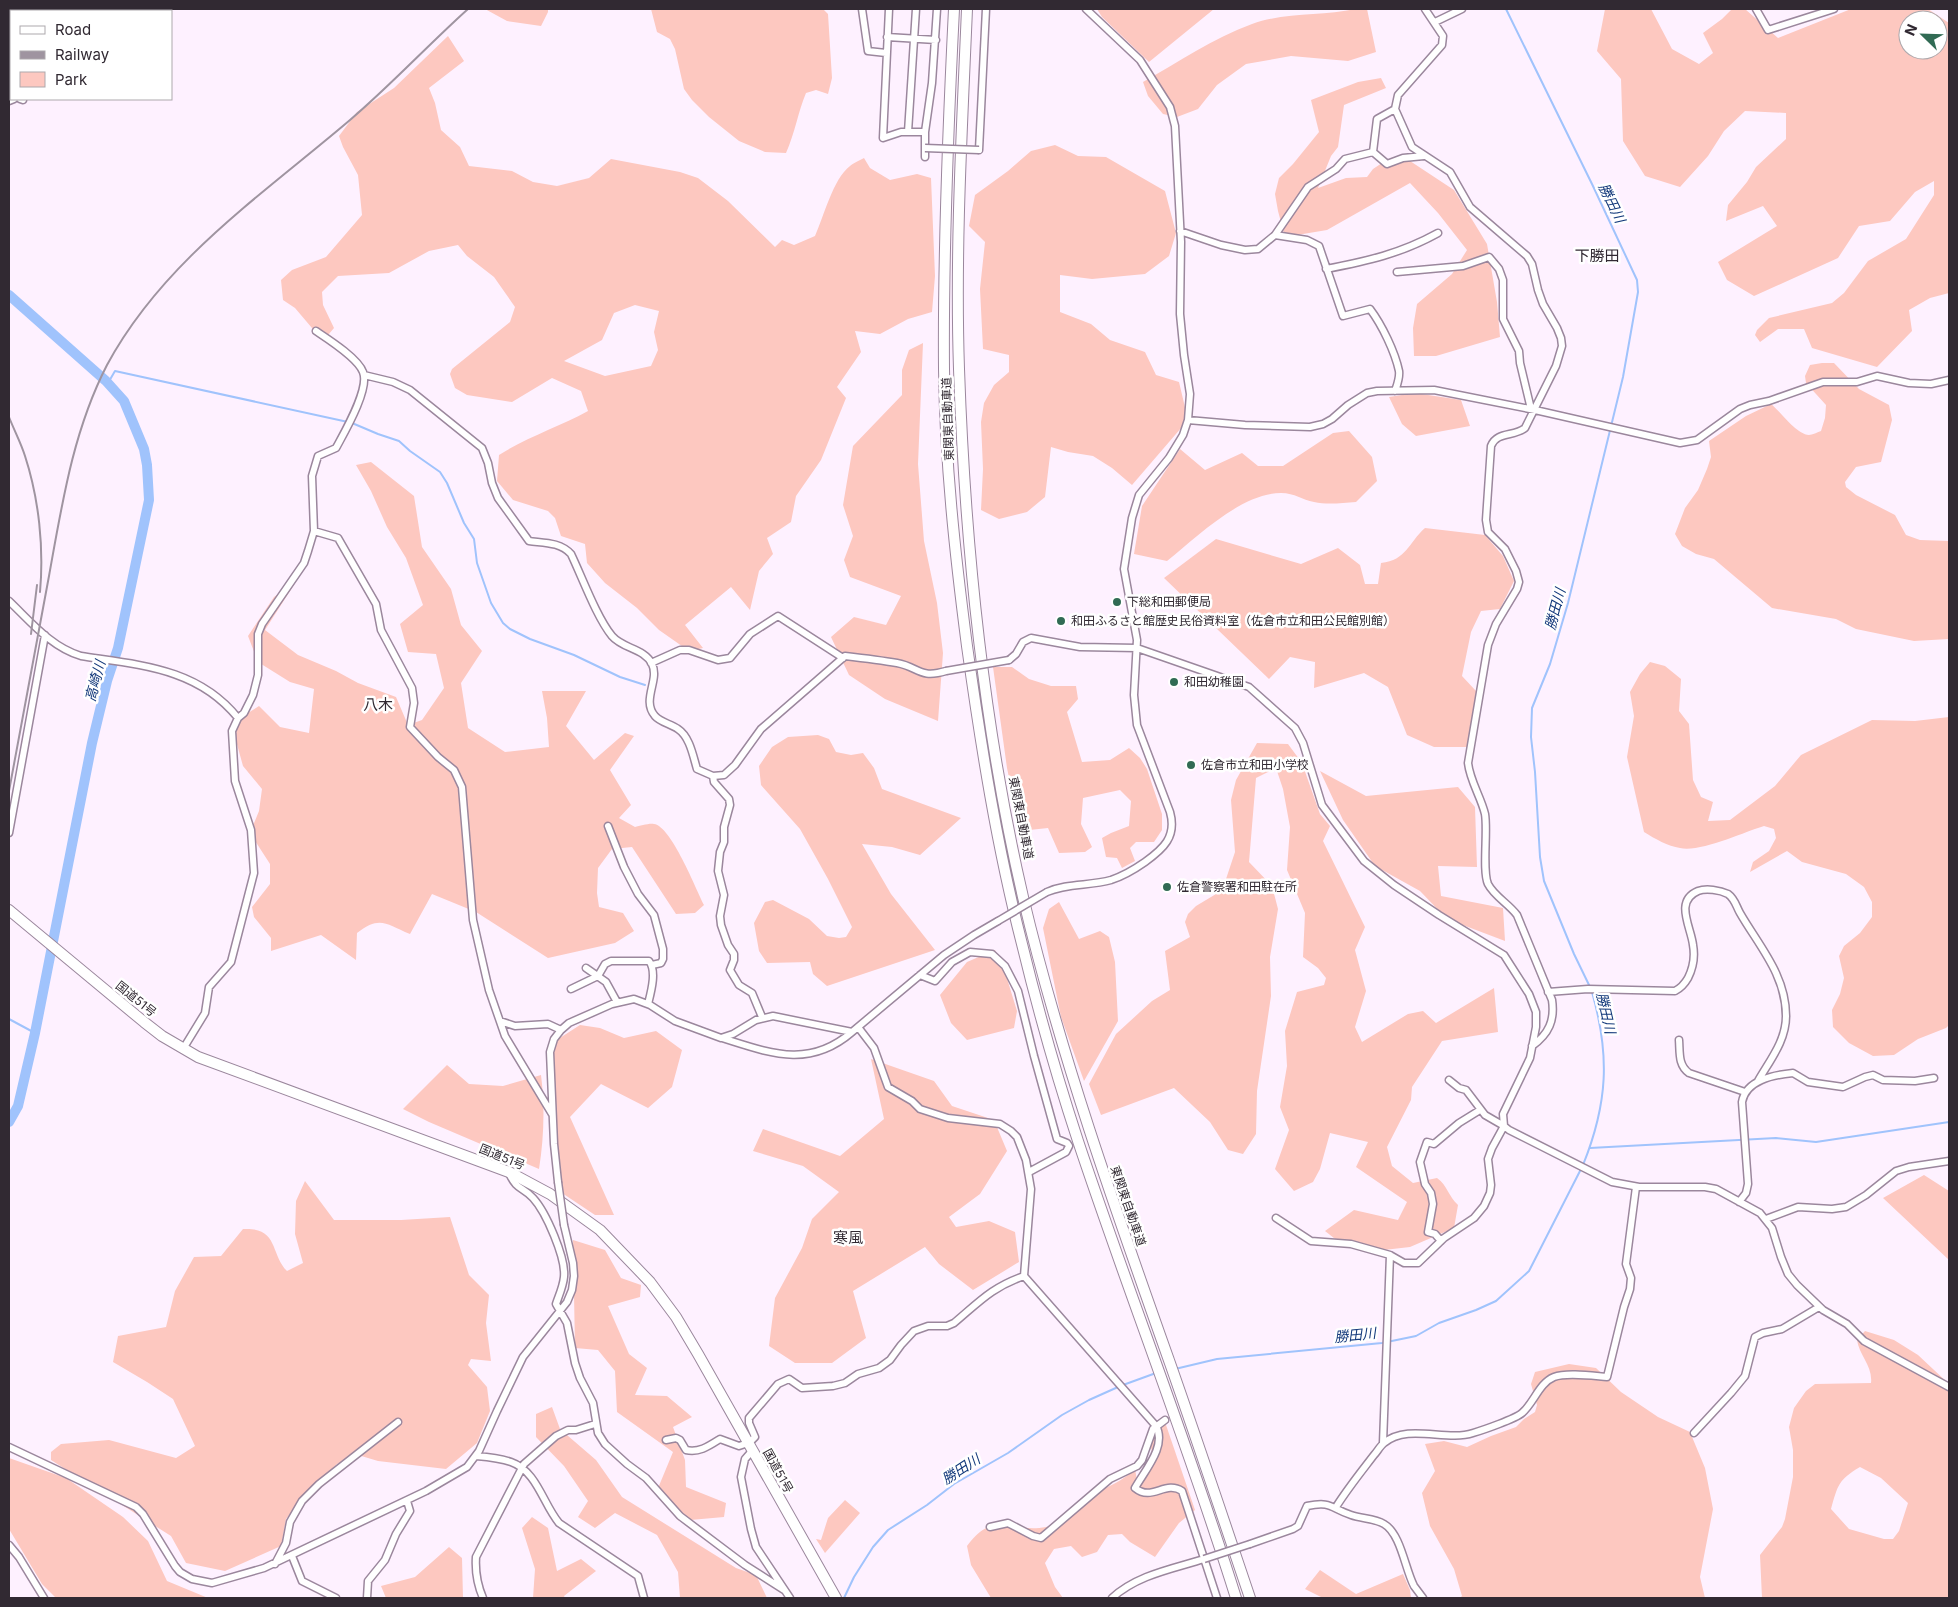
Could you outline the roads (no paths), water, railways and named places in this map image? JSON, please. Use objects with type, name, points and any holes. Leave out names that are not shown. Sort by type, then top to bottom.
[{"type":"highway","name":"東関東自動車道","points":[[954,9],[946,168],[944,372],[953,532],[972,683],[990,799],[1010,898],[1077,1138],[1236,1598]]},
{"type":"highway","name":"東関東自動車道","points":[[968,9],[959,236],[959,366],[963,463],[978,638],[1002,784],[1023,895],[1050,1002],[1090,1134],[1250,1598]]},
{"type":"highway","name":"国道51号","points":[[9,910],[144,1022],[183,1049],[241,1074],[509,1172],[550,1194],[600,1230],[633,1263],[676,1317],[836,1598]]},
{"type":"street","points":[[862,9],[868,51],[886,53]]},
{"type":"street","points":[[889,9],[883,138],[900,132],[925,132]]},
{"type":"street","points":[[908,132],[916,9]]},
{"type":"street","points":[[925,157],[925,132],[932,83],[937,9]]},
{"type":"street","points":[[925,148],[979,150],[986,9]]},
{"type":"street","points":[[9,1447],[136,1507],[143,1514],[180,1572],[192,1579],[212,1583],[222,1582],[275,1564],[407,1501],[455,1475],[476,1456],[524,1358],[566,1302],[572,1290],[573,1263],[564,1225],[558,1182],[552,1114],[550,1052],[554,1039],[569,1023],[617,1002],[634,999],[648,1004],[675,1021],[721,1038],[774,1054],[794,1056],[819,1052],[842,1040],[944,955],[974,935],[1047,892],[1057,888],[1110,880],[1121,876],[1159,852],[1169,840],[1172,832],[1171,818],[1137,725],[1134,696],[1138,648],[1124,569],[1132,518],[1139,496],[1169,458],[1183,435],[1188,420],[1190,394],[1180,314],[1180,231],[1175,126],[1170,107],[1140,60],[1086,9]]},
{"type":"street","points":[[1425,9],[1443,36],[1442,45],[1398,95],[1395,109],[1412,147],[1450,172],[1470,207],[1527,256],[1532,264],[1538,290],[1559,333],[1562,346],[1558,360],[1525,428],[1520,432],[1501,436],[1493,441],[1491,446],[1486,520],[1488,532],[1505,550],[1516,571],[1519,582],[1517,589],[1496,624],[1488,645],[1468,763],[1485,815],[1486,880],[1492,891],[1508,904],[1517,915],[1554,1010],[1549,1030],[1542,1039],[1532,1046]]},
{"type":"street","points":[[1435,22],[1462,9]]},
{"type":"street","points":[[1756,9],[1768,30],[1834,9]]},
{"type":"street","points":[[887,37],[936,40]]},
{"type":"street","points":[[1373,152],[1377,119],[1395,109]]},
{"type":"street","points":[[1180,231],[1221,245],[1252,250],[1258,249],[1275,235],[1308,187],[1336,169],[1345,159],[1373,152]]},
{"type":"street","points":[[1373,152],[1387,164],[1403,158],[1425,156]]},
{"type":"street","points":[[1326,269],[1380,258],[1417,244],[1438,233]]},
{"type":"street","points":[[1275,235],[1314,242],[1319,246],[1342,316],[1370,309],[1377,318],[1399,372],[1395,391]]},
{"type":"street","points":[[1397,272],[1463,266],[1489,257],[1503,280],[1503,319],[1520,351],[1520,363],[1533,410]]},
{"type":"street","points":[[183,1049],[205,1013],[209,988],[231,962],[254,873],[251,830],[234,770],[232,731],[253,695],[258,676],[258,634],[262,624],[304,563],[314,531],[312,476],[318,456],[336,448],[362,393],[364,375],[357,362],[316,331]]},
{"type":"street","points":[[364,375],[393,382],[410,390],[482,448],[498,498],[529,541],[555,544],[566,548],[571,554],[604,624],[612,635],[618,642],[641,652],[651,663],[654,675],[649,700],[651,710],[659,719],[685,735],[697,770],[713,776],[724,775],[735,765],[762,729],[845,656],[898,663],[933,675],[1009,660],[1016,654],[1023,642],[1031,638],[1080,647],[1138,648],[1249,687],[1295,728],[1303,743],[1322,805],[1364,861],[1394,885],[1439,915],[1504,954],[1529,994],[1536,1012],[1530,1058],[1503,1114],[1504,1126],[1488,1159],[1491,1185],[1490,1193],[1484,1206],[1474,1218],[1441,1242],[1418,1263],[1404,1263],[1390,1255],[1351,1244],[1311,1241],[1276,1218]]},
{"type":"street","points":[[1188,420],[1245,425],[1310,427],[1323,424],[1332,419],[1366,393],[1443,391],[1671,442],[1689,443],[1706,435],[1740,409],[1823,382],[1857,382],[1877,376],[1909,383],[1931,384],[1949,380]]},
{"type":"street","points":[[314,531],[338,538],[376,604],[381,630],[412,688],[414,702],[410,727],[438,757],[454,770],[462,787],[473,920],[489,990],[505,1036],[552,1114]]},
{"type":"street","points":[[9,601],[49,640],[70,653],[162,669],[192,681],[217,696],[238,718]]},
{"type":"street","points":[[651,663],[680,650],[689,650],[718,660],[730,658],[750,634],[778,616],[843,658]]},
{"type":"street","points":[[9,833],[12,799],[45,635]]},
{"type":"street","points":[[713,776],[714,782],[729,799],[730,805],[724,827],[724,842],[720,852],[718,871],[724,895],[720,916],[721,925],[728,945],[734,954],[730,970],[739,985],[752,993],[762,1017]]},
{"type":"street","points":[[608,826],[624,867],[638,894],[654,915],[658,926],[663,959],[661,963],[652,965]]},
{"type":"street","points":[[1548,992],[1588,989],[1675,991],[1681,988],[1691,973],[1693,963],[1694,947],[1684,912],[1687,900],[1692,894],[1700,890],[1717,890],[1726,893],[1734,900],[1778,974],[1786,1002],[1786,1017],[1781,1043],[1758,1081]]},
{"type":"street","points":[[920,975],[935,981],[952,962],[970,952],[992,954],[1005,966],[1018,991],[1057,1138],[1069,1146],[1066,1152],[1029,1172]]},
{"type":"street","points":[[571,989],[598,976],[605,964],[611,961],[649,961],[652,965],[651,992],[648,1004]]},
{"type":"street","points":[[586,968],[598,976],[610,988],[617,1002]]},
{"type":"street","points":[[721,1038],[733,1034],[762,1017],[773,1016],[855,1030],[874,1048],[888,1087],[920,1109],[931,1114],[1000,1124],[1011,1131],[1022,1148],[1029,1172],[1031,1189],[1024,1276],[1160,1432],[1160,1440],[1156,1452],[1135,1488],[1147,1494],[1172,1487],[1182,1491],[1217,1598]]},
{"type":"street","points":[[500,1022],[515,1026],[548,1024],[561,1030]]},
{"type":"street","points":[[1679,1040],[1683,1069],[1689,1073],[1744,1092]]},
{"type":"street","points":[[1740,1202],[1746,1193],[1748,1184],[1742,1102],[1744,1092],[1748,1087],[1758,1081],[1792,1073],[1808,1082],[1843,1087],[1864,1076],[1872,1076],[1883,1080],[1915,1081],[1934,1078]]},
{"type":"street","points":[[1449,1080],[1466,1090],[1485,1115],[1509,1130],[1612,1182],[1636,1187],[1705,1187],[1716,1189],[1760,1213],[1772,1228],[1788,1274],[1819,1307],[1847,1324],[1864,1341],[1949,1387]]},
{"type":"street","points":[[1441,1242],[1435,1234],[1428,1232],[1433,1204],[1420,1162],[1427,1142],[1434,1144],[1450,1130],[1480,1110]]},
{"type":"street","points":[[1766,1220],[1798,1207],[1832,1209],[1846,1206],[1866,1196],[1896,1171],[1909,1167],[1949,1162]]},
{"type":"street","points":[[509,1172],[514,1184],[532,1197],[551,1226],[564,1271],[564,1280],[556,1304],[567,1323],[577,1371],[593,1403],[595,1424],[605,1444],[646,1478],[680,1516],[745,1565],[784,1590]]},
{"type":"street","points":[[1336,1507],[1356,1476],[1383,1443],[1407,1434],[1437,1433],[1462,1436],[1473,1434],[1521,1415],[1532,1404],[1546,1382],[1556,1376],[1607,1377],[1630,1289],[1631,1278],[1626,1264],[1636,1187]]},
{"type":"street","points":[[1383,1443],[1390,1255]]},
{"type":"street","points":[[790,1598],[766,1559],[756,1547],[751,1529],[741,1477],[749,1446],[754,1437],[749,1418],[778,1384],[789,1379],[802,1388],[833,1386],[845,1383],[858,1374],[879,1368],[890,1360],[914,1331],[928,1326],[954,1324],[992,1290],[1024,1276]]},
{"type":"street","points":[[1694,1433],[1745,1376],[1755,1337],[1763,1333],[1782,1329],[1819,1307]]},
{"type":"street","points":[[990,1527],[1008,1523],[1041,1538],[1110,1479],[1137,1466],[1142,1460],[1153,1429],[1164,1420]]},
{"type":"street","points":[[275,1564],[286,1543],[292,1517],[302,1502],[319,1484],[398,1422]]},
{"type":"street","points":[[483,1598],[478,1586],[475,1570],[476,1557],[522,1467],[556,1436],[568,1430],[576,1430],[595,1424]]},
{"type":"street","points":[[666,1440],[680,1440],[686,1450],[691,1451],[702,1450],[720,1439],[738,1446],[749,1446]]},
{"type":"street","points":[[476,1456],[512,1462],[522,1467],[531,1476],[559,1523],[638,1576],[644,1598]]},
{"type":"street","points":[[367,1598],[368,1581],[385,1560],[396,1534],[410,1511],[407,1501]]},
{"type":"street","points":[[1112,1598],[1148,1576],[1293,1529],[1298,1526],[1307,1506],[1321,1503],[1336,1507],[1349,1514],[1382,1522],[1389,1527],[1396,1539],[1414,1585],[1423,1598]]},
{"type":"street","points":[[9,1545],[19,1557],[44,1598]]},
{"type":"street","points":[[292,1556],[302,1581],[336,1598]]},
{"type":"waterway","name":"勝田川","points":[[1506,9],[1637,280],[1638,292],[1623,377],[1568,603],[1550,664],[1532,708],[1531,737],[1540,857],[1544,881],[1574,954],[1590,987]]},
{"type":"waterway","name":"高崎川","points":[[9,295],[106,381],[124,401],[144,449],[149,500],[118,648],[107,681],[92,743],[35,1033],[18,1106],[9,1122]]},
{"type":"waterway","points":[[108,383],[115,371],[348,422]]},
{"type":"waterway","points":[[352,423],[399,441],[440,472],[447,483],[464,523],[474,539],[477,563],[491,603],[503,623],[510,629],[530,639],[574,655],[620,677],[645,685]]},
{"type":"waterway","name":"勝田川","points":[[1583,1165],[1597,1121],[1604,1079],[1602,1037],[1592,992]]},
{"type":"waterway","points":[[9,1019],[35,1033]]},
{"type":"waterway","points":[[1590,1148],[1776,1138],[1816,1142],[1949,1122]]},
{"type":"waterway","name":"勝田川","points":[[1175,1369],[1217,1359],[1382,1343],[1416,1336],[1439,1323],[1496,1301],[1529,1271],[1581,1169]]},
{"type":"waterway","name":"勝田川","points":[[1123,1385],[1156,1373]]},
{"type":"waterway","name":"勝田川","points":[[844,1598],[854,1577],[873,1547],[888,1530],[927,1505],[954,1484],[1008,1453],[1062,1415],[1118,1387]]},
{"type":"railway","points":[[9,791],[70,468],[85,416],[107,365],[130,328],[156,293],[185,262],[249,203],[365,107],[468,9]]},
{"type":"railway","points":[[9,417],[22,446],[34,489],[41,541],[40,592]]},
{"type":"railway","points":[[31,634],[37,585]]},
{"type":"place","name":"下総和田郵便局","points":[[1117,602]]},
{"type":"place","name":"和田ふるさと館歴史民俗資料室（佐倉市立和田公民館別館）","points":[[1061,621]]},
{"type":"place","name":"和田幼稚園","points":[[1174,682]]},
{"type":"place","name":"佐倉市立和田小学校","points":[[1191,765]]},
{"type":"place","name":"佐倉警察署和田駐在所","points":[[1167,887]]},
{"type":"district","name":"下勝田","points":[[1597,256]]},
{"type":"district","name":"八木","points":[[378,705]]},
{"type":"district","name":"寒風","points":[[848,1238]]}]
